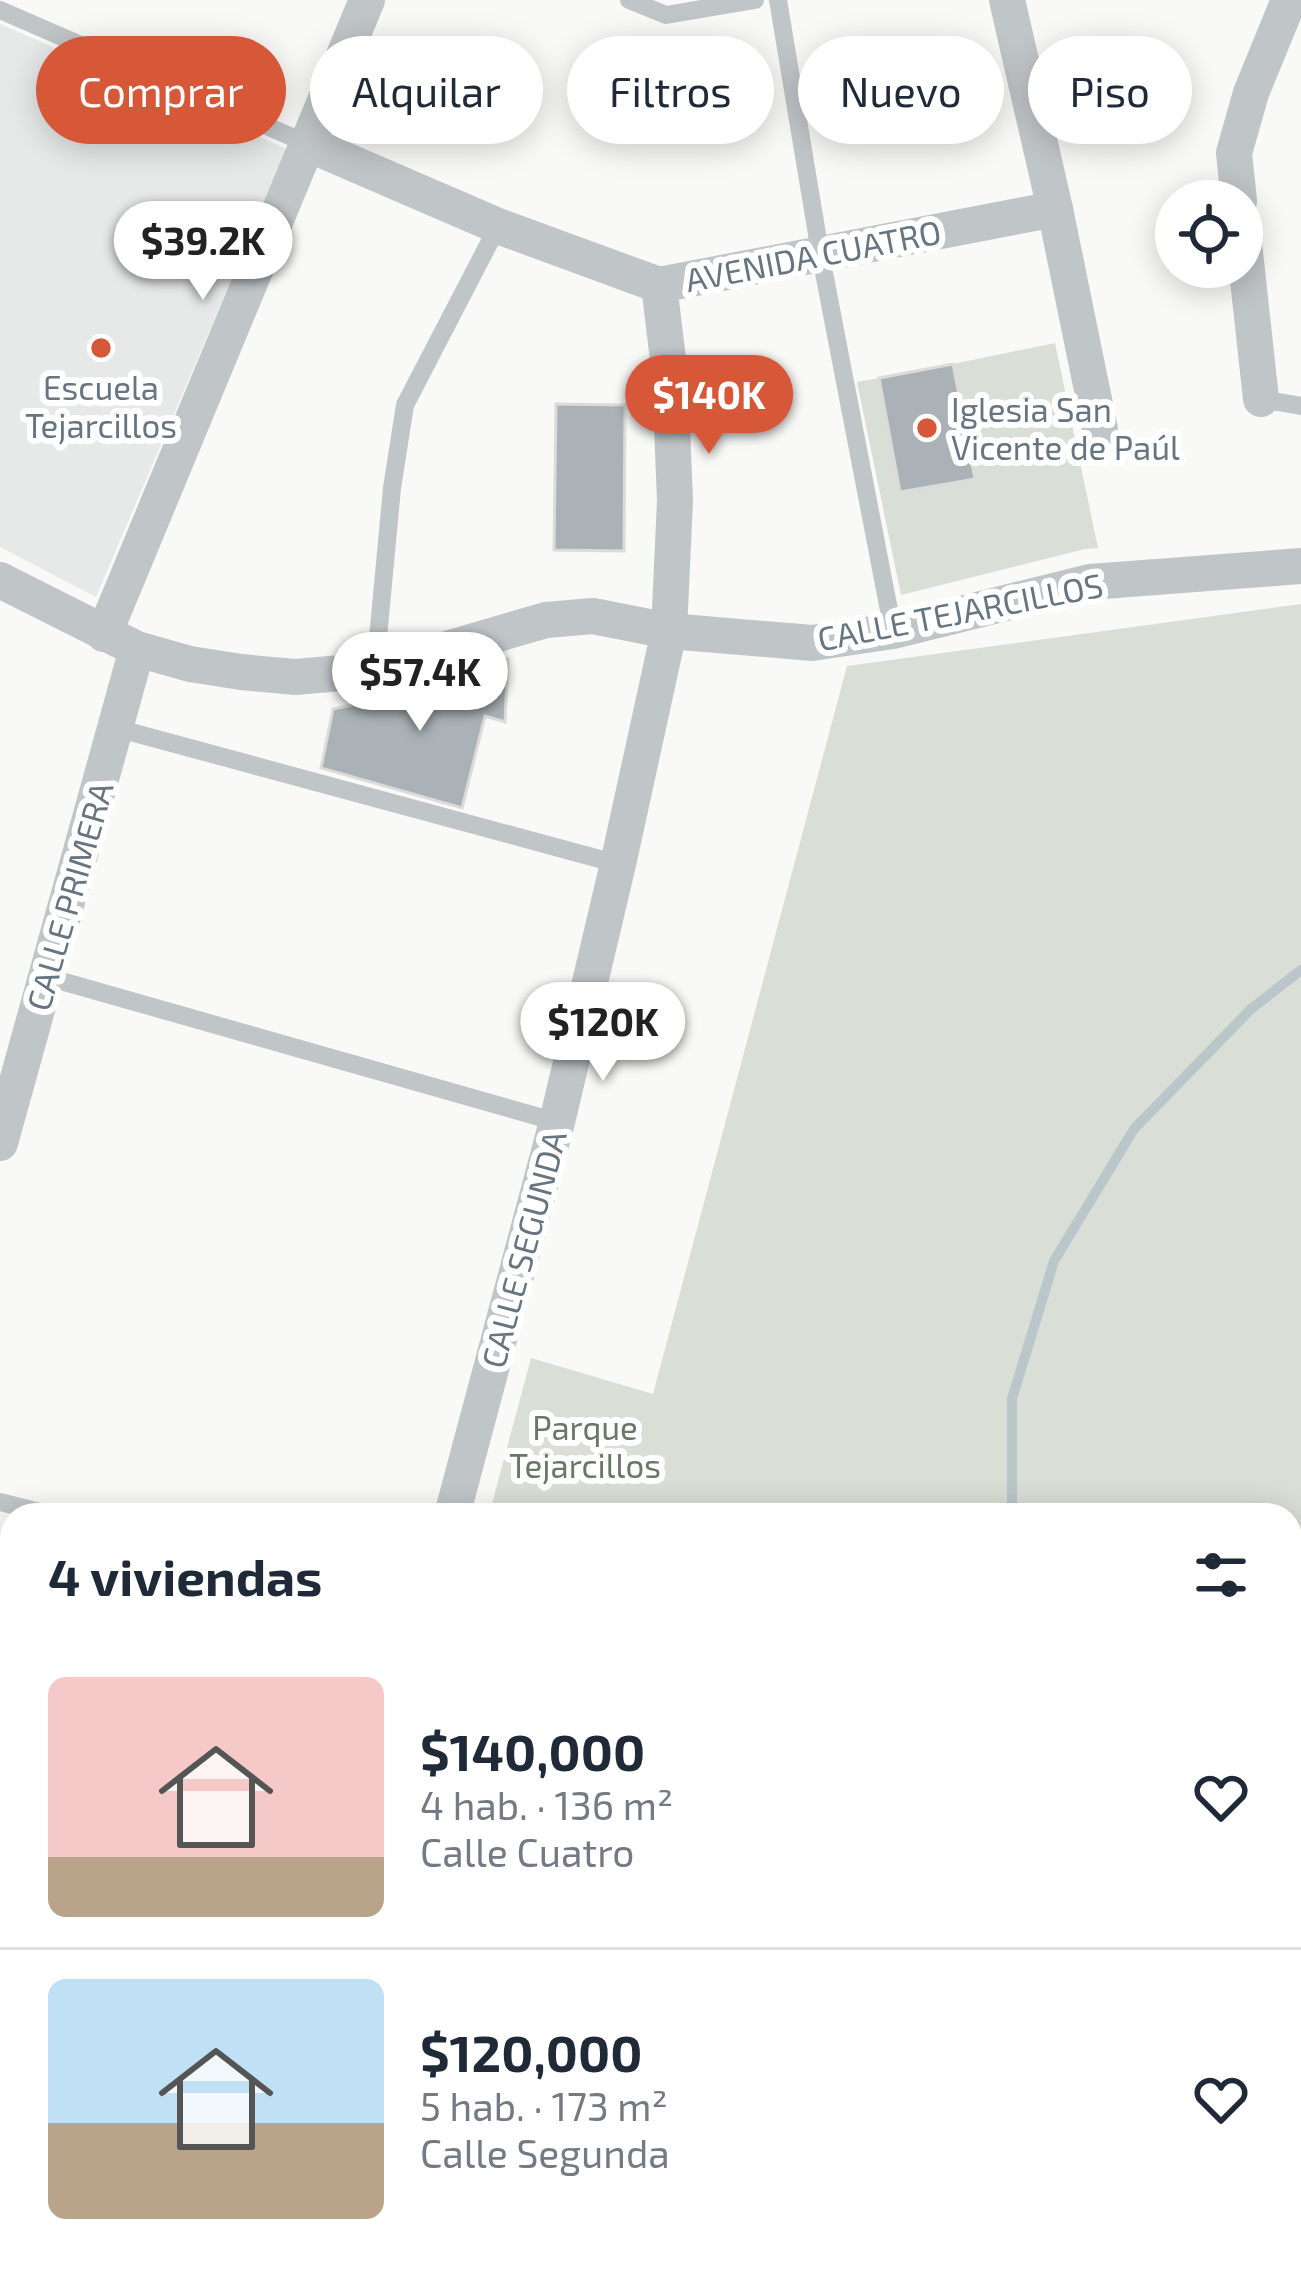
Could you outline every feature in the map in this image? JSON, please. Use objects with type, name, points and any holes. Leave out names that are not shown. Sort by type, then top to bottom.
[{"type":"street","name":"CALLE PRIMERA","points":[[0,1143],[116,728],[120,641],[308,144],[368,0]]},
{"type":"street","points":[[1007,0],[1100,429]]},
{"type":"street","points":[[1237,180],[1234,153],[1286,3]]},
{"type":"street","name":"AVENIDA CUATRO","points":[[308,144],[499,226],[659,285],[1055,208]]},
{"type":"street","name":"CALLE SEGUNDA","points":[[455,1503],[557,1122],[669,632],[675,501],[670,376],[659,285]]},
{"type":"street","points":[[1249,288],[1261,399]]},
{"type":"street","name":"CALLE TEJARCILLOS","points":[[0,580],[120,641],[190,664],[295,677],[375,670],[546,620],[593,616],[669,632],[812,643],[893,631],[1090,582],[1301,566]]},
{"type":"lane","points":[[629,0],[666,15],[755,0]]},
{"type":"lane","points":[[778,0],[820,252],[893,631]]},
{"type":"lane","points":[[14,9],[308,144]]},
{"type":"lane","points":[[375,670],[405,405],[499,226]]},
{"type":"lane","points":[[1261,399],[1301,406]]},
{"type":"lane","points":[[116,728],[618,864]]},
{"type":"lane","points":[[47,977],[557,1122]]},
{"type":"shaded area","name":"Escuela Tejarcillos","points":[[0,24],[36,40],[36,144],[276,144],[287,149],[96,597],[0,547]]},
{"type":"green space","points":[[1055,343],[1098,548],[901,595],[857,382],[879,378],[900,492],[974,479],[953,364]]},
{"type":"green space","name":"Parque Tejarcillos","points":[[1301,604],[1301,1503],[492,1503],[531,1358],[653,1394],[847,666]]},
{"type":"building","name":"Iglesia San Vicente de Paúl","points":[[953,364],[975,479],[900,492],[879,378]]},
{"type":"building","points":[[556,404],[625,405],[624,551],[554,550]]},
{"type":"building","points":[[508,659],[505,722],[485,716],[462,808],[321,768],[333,709],[416,692],[414,682]]},
{"type":"waterway","points":[[1012,1503],[1012,1399],[1054,1261],[1134,1129],[1251,1009],[1301,970]]},
{"type":"place","name":"Escuela Tejarcillos","points":[[101,348]]},
{"type":"place","name":"Iglesia San Vicente de Paúl","points":[[927,428]]}]
